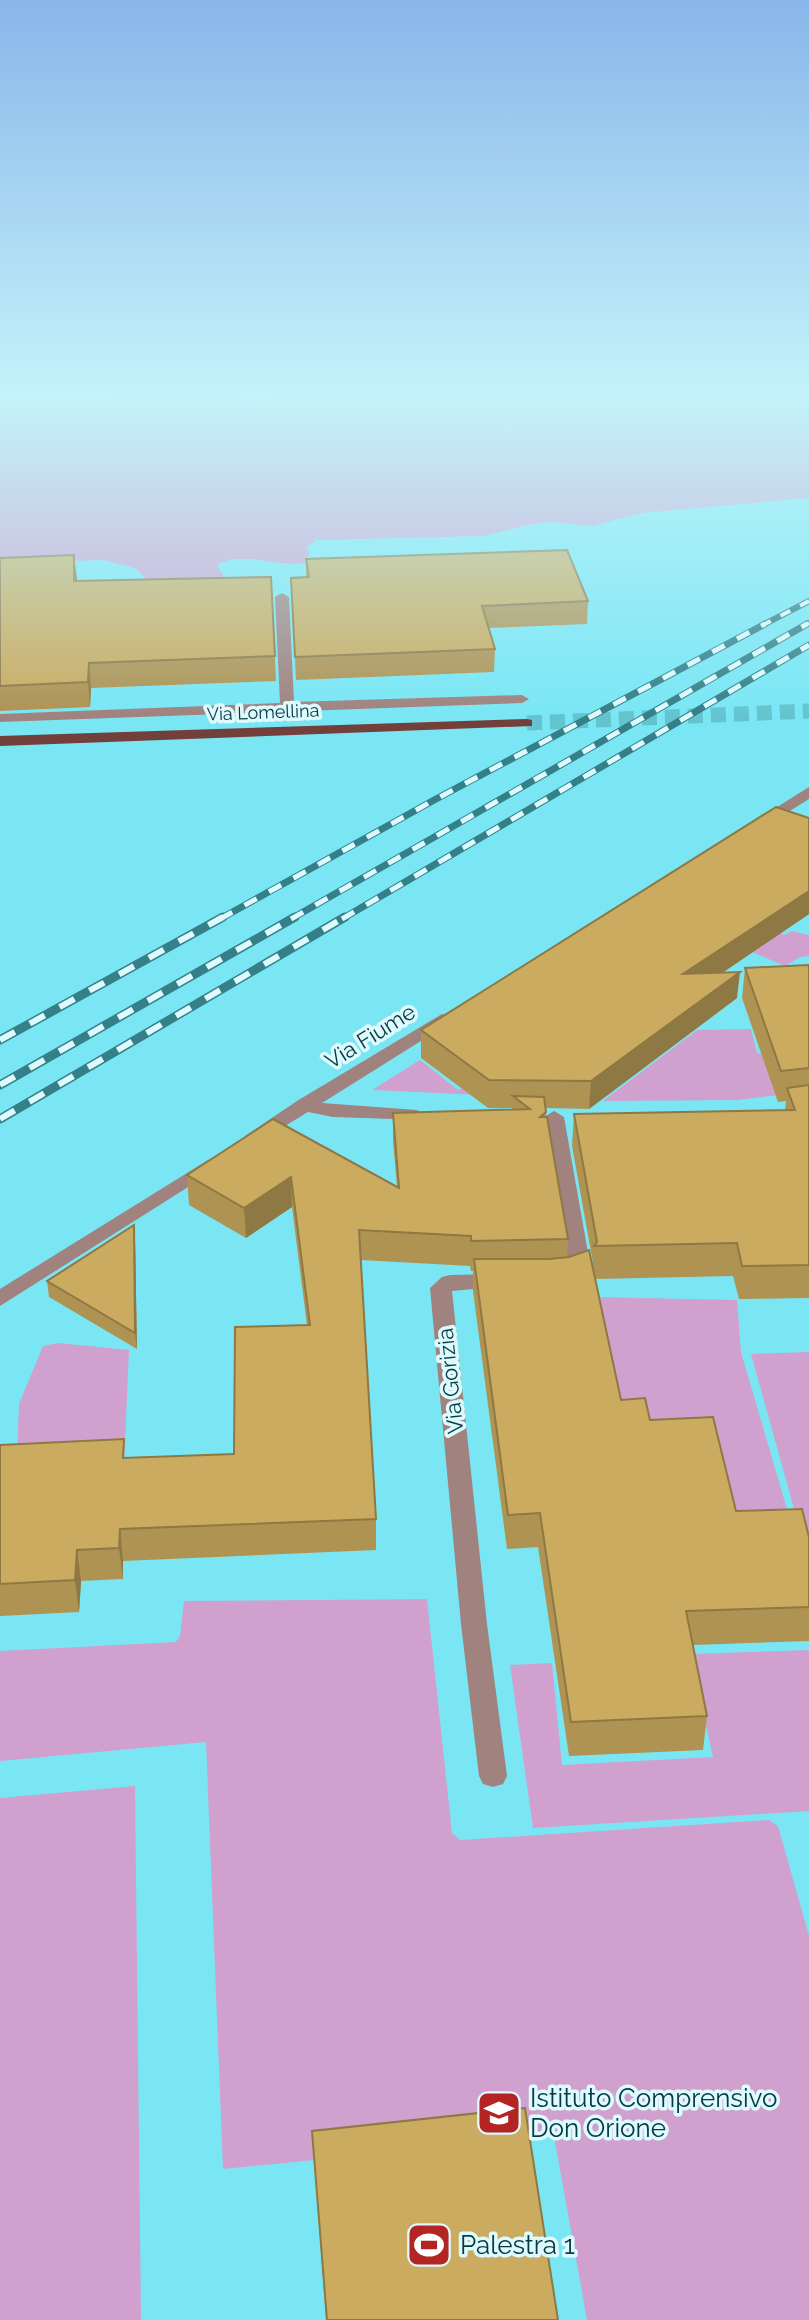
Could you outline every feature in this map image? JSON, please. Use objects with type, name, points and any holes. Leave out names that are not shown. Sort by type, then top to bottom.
[{"type":"main road","name":"Via Lomellina","points":[[0,741],[527,723]]},
{"type":"street","name":"Via Lomellina","points":[[282,597],[287,707]]},
{"type":"street","name":"Via Lomellina","points":[[0,718],[522,699]]},
{"type":"street","points":[[747,831],[806,797]]},
{"type":"street","name":"Via Fiume","points":[[0,1299],[457,1010]]},
{"type":"street","points":[[304,1105],[333,1111],[432,1116]]},
{"type":"street","points":[[554,1117],[581,1275],[569,1280],[555,1280]]},
{"type":"street","name":"Via Gorizia","points":[[493,1776],[474,1624],[441,1288],[450,1282],[525,1281]]},
{"type":"shaded area","points":[[0,500],[784,500],[641,513],[593,526],[552,522],[533,524],[483,536],[316,540],[307,547],[309,555],[304,563],[247,559],[227,561],[217,565],[225,579],[150,582],[135,568],[103,560],[0,563]]},
{"type":"shaded area","points":[[758,925],[785,935],[792,931],[809,935],[809,956],[800,957],[785,966],[731,943]]},
{"type":"shaded area","points":[[751,1029],[757,1053],[772,1055],[787,1094],[738,1100],[603,1101],[697,1030]]},
{"type":"shaded area","points":[[420,1060],[458,1090],[488,1077],[597,1100],[372,1090]]},
{"type":"shaded area","points":[[594,1297],[737,1300],[741,1352],[794,1533],[737,1536],[623,1429]]},
{"type":"shaded area","points":[[58,1343],[129,1350],[124,1466],[17,1456],[19,1404],[43,1346]]},
{"type":"shaded area","points":[[809,1352],[809,1541],[803,1541],[751,1354]]},
{"type":"shaded area","name":"Istituto Comprensivo Don Orione","points":[[427,1599],[452,1833],[460,1840],[769,1820],[778,1826],[809,1936],[809,2320],[587,2320],[554,2136],[223,2169],[206,1742],[0,1761],[0,1651],[176,1642],[180,1636],[184,1601]]},
{"type":"shaded area","points":[[809,1650],[809,1811],[533,1828],[510,1665],[552,1663],[562,1765],[713,1757],[691,1654]]},
{"type":"shaded area","points":[[135,1786],[141,2320],[0,2320],[0,1798]]},
{"type":"building","points":[[567,550],[588,601],[482,606],[495,649],[295,657],[291,578],[309,577],[306,559]]},
{"type":"building","points":[[74,555],[74,581],[271,577],[275,656],[89,663],[88,682],[0,686],[0,558]]},
{"type":"building","points":[[776,807],[809,818],[809,891],[683,974],[740,972],[591,1081],[489,1080],[421,1030]]},
{"type":"building","points":[[809,965],[809,1068],[781,1071],[745,968]]},
{"type":"building","points":[[809,1085],[809,1265],[742,1266],[737,1243],[594,1246],[597,1242],[574,1114],[795,1110],[787,1088]]},
{"type":"building","points":[[513,1096],[544,1097],[546,1112],[540,1117],[547,1117],[568,1239],[471,1241],[471,1236],[359,1230],[376,1519],[120,1529],[119,1548],[77,1550],[75,1580],[0,1584],[0,1445],[124,1439],[123,1458],[234,1454],[235,1327],[310,1325],[291,1177],[244,1208],[187,1175],[273,1119],[399,1188],[393,1113],[530,1109]]},
{"type":"building","points":[[134,1225],[135,1333],[47,1281]]},
{"type":"building","points":[[589,1250],[621,1400],[645,1398],[650,1420],[713,1417],[736,1511],[802,1509],[809,1537],[809,1607],[686,1611],[707,1716],[571,1722],[540,1513],[508,1515],[474,1259],[549,1259],[569,1257]]},
{"type":"building","name":"Palestra 1","points":[[525,2108],[558,2320],[327,2320],[312,2131]]},
{"type":"tunnel","points":[[527,723],[809,711]]},
{"type":"railway","points":[[761,626],[809,601]]},
{"type":"railway","points":[[220,919],[436,799],[765,624]]},
{"type":"railway","points":[[291,919],[807,624]]},
{"type":"railway","points":[[803,626],[807,624]]},
{"type":"railway","points":[[342,919],[809,645]]},
{"type":"railway","points":[[0,1040],[223,917]]},
{"type":"railway","points":[[0,1085],[295,917]]},
{"type":"railway","points":[[0,1119],[345,917]]},
{"type":"place","name":"Istituto Comprensivo Don Orione","points":[[499,2113]]},
{"type":"place","name":"Palestra 1","points":[[429,2245]]}]
